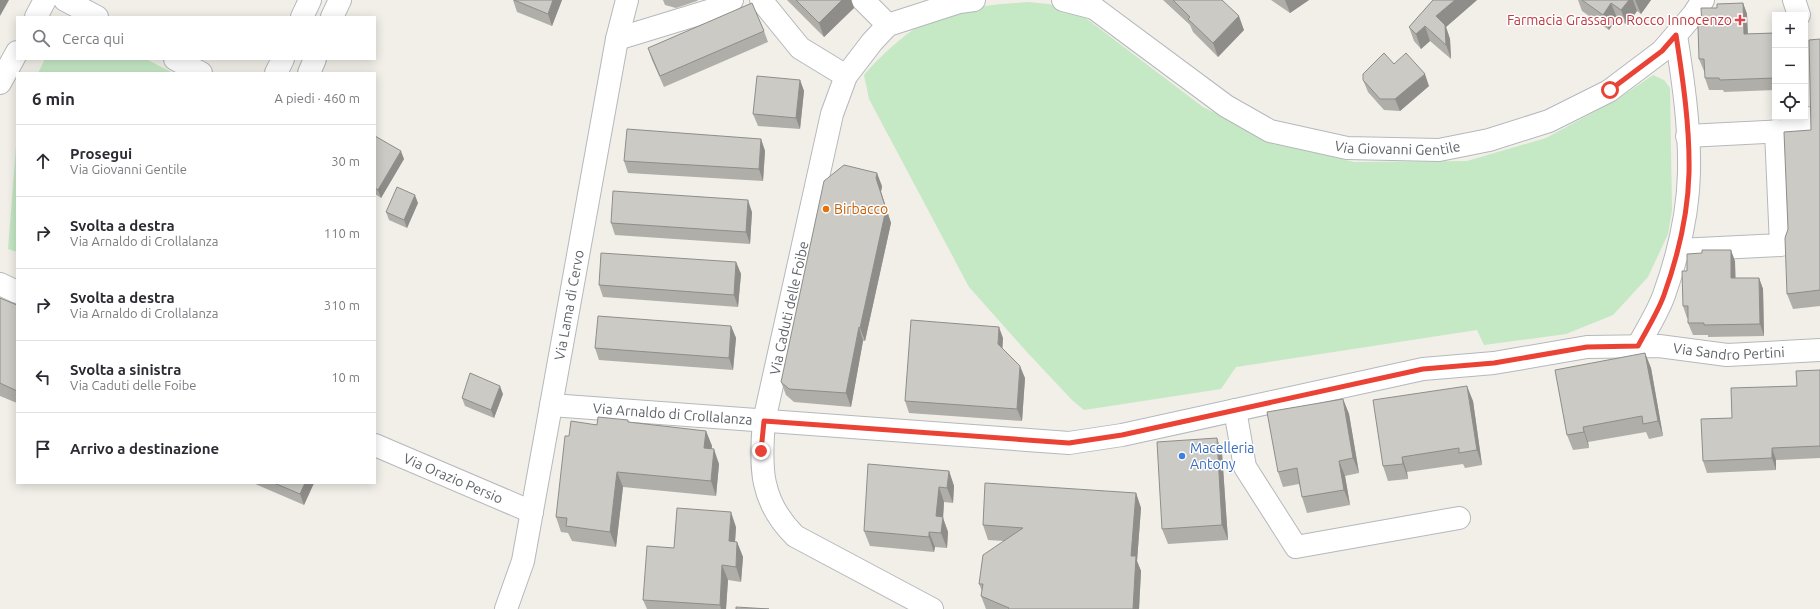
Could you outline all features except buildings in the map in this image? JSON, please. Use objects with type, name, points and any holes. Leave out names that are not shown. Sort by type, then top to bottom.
[{"type":"street","points":[[37,16],[45,0]]},
{"type":"street","points":[[65,0],[95,16]]},
{"type":"street","points":[[302,16],[310,0]]},
{"type":"street","points":[[332,16],[340,0]]},
{"type":"street","name":"Via Lama di Cervo","points":[[506,609],[523,561],[617,39],[627,0]]},
{"type":"street","points":[[617,39],[725,6],[732,0]]},
{"type":"street","points":[[761,0],[800,48],[846,76]]},
{"type":"street","points":[[863,0],[888,25]]},
{"type":"street","name":"Via Caduti delle Foibe","points":[[932,609],[796,536],[782,523],[765,489],[761,451],[764,421],[832,114],[846,76],[872,42],[888,25],[959,2],[974,0]]},
{"type":"street","points":[[1063,0],[1091,4]]},
{"type":"street","name":"Via Giovanni Gentile","points":[[1091,4],[1226,106],[1270,131],[1347,148],[1439,150],[1489,140],[1549,121],[1610,90],[1662,51],[1703,0]]},
{"type":"street","points":[[1794,0],[1798,12]]},
{"type":"street","points":[[1638,346],[1664,296],[1678,250],[1686,207],[1689,173],[1687,136],[1676,35]]},
{"type":"street","points":[[0,83],[16,54]]},
{"type":"street","points":[[177,60],[199,72]]},
{"type":"street","points":[[276,72],[282,60]]},
{"type":"street","points":[[309,72],[315,60]]},
{"type":"street","points":[[1687,136],[1804,130],[1804,120]]},
{"type":"street","points":[[1678,250],[1781,245],[1776,131]]},
{"type":"street","points":[[0,284],[16,292]]},
{"type":"street","name":"Via Arnaldo di Crollalanza","points":[[551,405],[1069,443],[1122,435],[1423,369],[1494,363],[1587,347],[1638,346]]},
{"type":"street","name":"Via Sandro Pertini","points":[[1638,346],[1659,346],[1727,355],[1820,350]]},
{"type":"street","points":[[1235,410],[1245,467],[1296,547],[1459,518]]},
{"type":"street","name":"Via Orazio Persio","points":[[376,445],[532,512]]},
{"type":"green space","points":[[1028,2],[1049,4],[1079,13],[1203,107],[1275,143],[1354,162],[1467,161],[1546,138],[1618,99],[1653,75],[1664,80],[1670,88],[1672,210],[1668,234],[1648,277],[1613,315],[1566,334],[1484,345],[1477,330],[1236,367],[1221,389],[1084,410],[1072,400],[1026,351],[969,287],[869,99],[864,75],[881,57],[912,30],[935,17],[966,9]]},
{"type":"green space","points":[[44,60],[148,60],[171,72],[38,72]]},
{"type":"green space","points":[[16,147],[16,252],[8,249]]},
{"type":"place","name":"Farmacia Grassano Rocco Innocenzo","points":[[1740,20]]},
{"type":"place","name":"Birbacco","points":[[826,209]]},
{"type":"place","name":"Macelleria Antony","points":[[1182,456]]},
{"type":"route","points":[[761,451],[764,421],[1069,443],[1122,435],[1423,369],[1494,363],[1587,347],[1638,346],[1664,296],[1678,250],[1686,207],[1689,173],[1687,136],[1676,35],[1662,51],[1610,90]]}]
